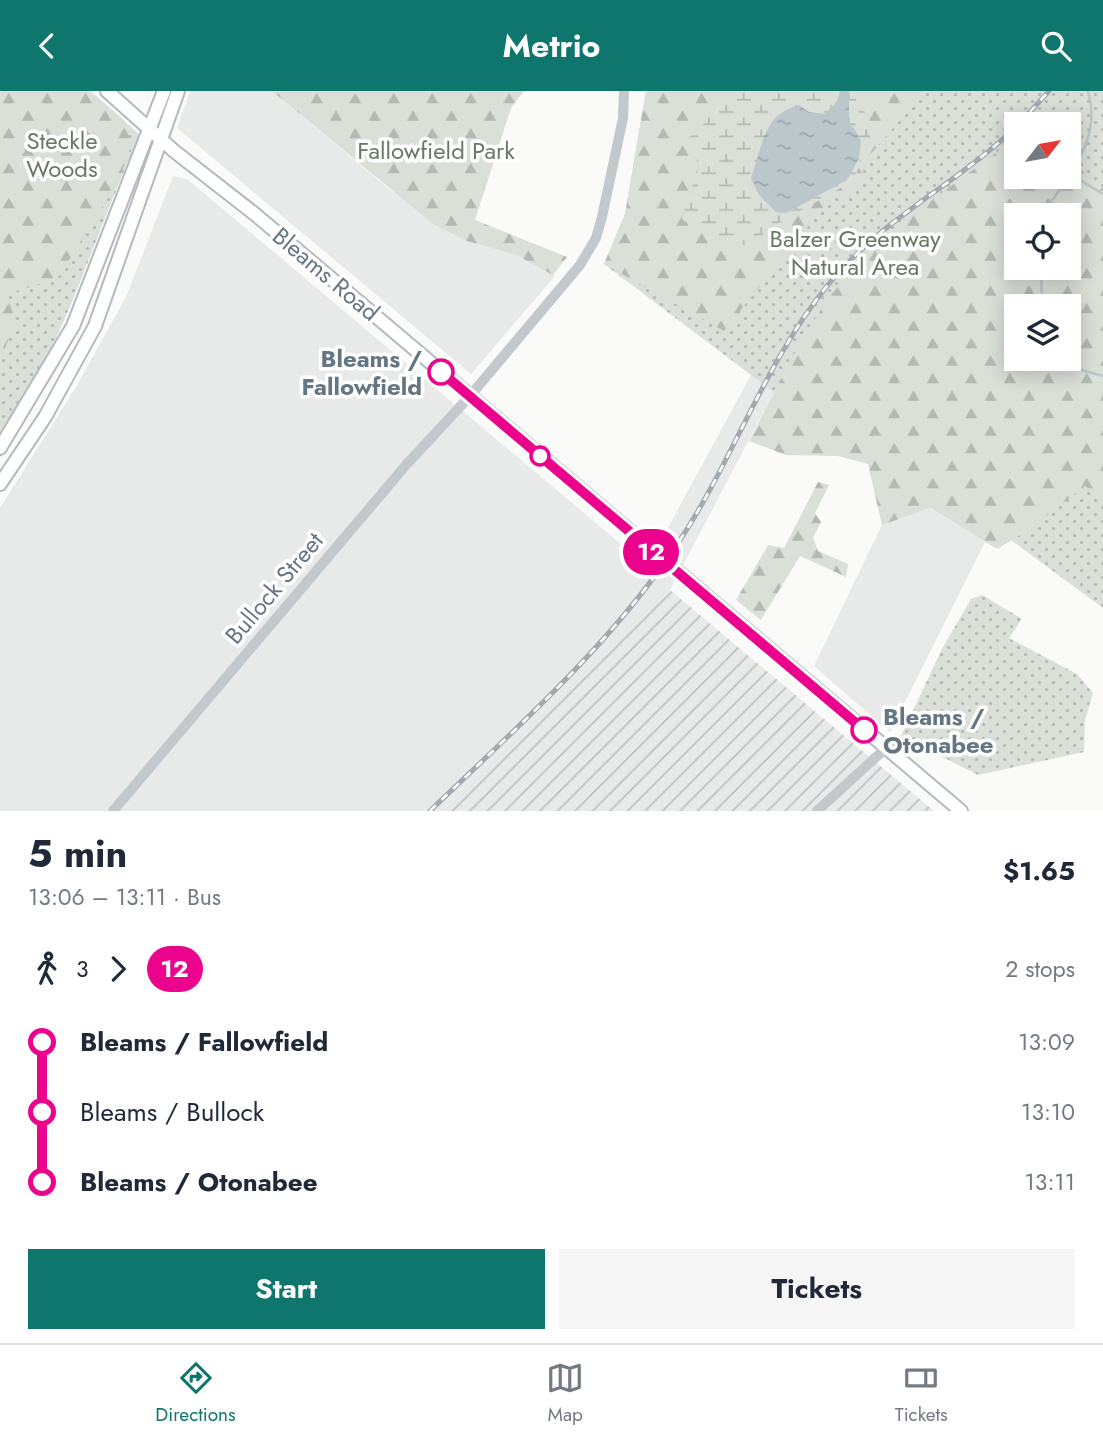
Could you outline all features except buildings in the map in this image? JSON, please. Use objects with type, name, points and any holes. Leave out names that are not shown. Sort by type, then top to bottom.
[{"type":"main road","name":"Bleams Road","points":[[107,91],[961,811]]},
{"type":"main road","points":[[0,448],[73,326],[164,91]]},
{"type":"main road","points":[[0,484],[46,417],[96,326],[178,91]]},
{"type":"street","name":"Bullock Street","points":[[113,811],[406,465],[470,396],[580,265],[596,238],[623,118],[624,91]]},
{"type":"street","points":[[817,811],[886,748]]},
{"type":"shaded area","points":[[190,91],[272,91],[389,189],[467,241],[516,255],[555,276],[471,374],[177,128]]},
{"type":"shaded area","points":[[1004,135],[804,335],[670,590],[438,811],[0,811],[0,508],[76,387],[126,297],[173,176],[187,179],[647,566],[774,333]]},
{"type":"shaded area","points":[[929,508],[985,542],[890,732],[814,666],[882,525]]},
{"type":"shaded area","points":[[670,590],[934,811],[438,811]]},
{"type":"green space","name":"Steckle Woods","points":[[0,91],[90,91],[140,135],[43,366],[0,438]]},
{"type":"green space","name":"Steckle Woods","points":[[0,91],[90,91],[125,121],[131,146],[119,180],[57,279],[6,294],[16,322],[4,350],[0,351]]},
{"type":"green space","name":"Fallowfield Park","points":[[272,91],[524,91],[511,108],[475,220],[567,257],[553,275],[516,255],[467,241],[433,224]]},
{"type":"green space","name":"Balzer Greenway Natural Area","points":[[646,91],[1103,91],[1103,480],[1086,486],[1103,499],[1103,608],[1011,540],[1064,501],[869,464],[604,264],[625,214]]},
{"type":"green space","points":[[646,91],[720,91],[706,122],[688,139],[699,166],[682,218],[750,245],[772,227],[854,180],[870,137],[864,109],[869,91],[926,91],[867,158],[858,188],[829,200],[724,331],[604,264],[625,214]]},
{"type":"green space","points":[[720,91],[840,91],[837,101],[825,114],[809,112],[760,154],[751,178],[759,195],[776,212],[786,213],[847,180],[849,91],[869,91],[864,109],[870,137],[854,180],[772,227],[750,245],[718,244],[682,219],[699,166],[688,139],[706,122]]},
{"type":"green space","points":[[1004,147],[1004,189],[1082,189],[1082,170],[1091,187],[1103,188],[1103,499],[1085,486],[1027,531],[997,549],[930,508],[882,525],[868,464],[838,456],[786,455],[749,441],[804,335],[831,295],[881,238]]},
{"type":"green space","points":[[818,482],[829,485],[815,513],[821,522],[813,538],[818,551],[848,564],[846,577],[800,556],[761,620],[736,600],[768,545],[784,548]]},
{"type":"green space","points":[[982,595],[1022,619],[1009,638],[1077,674],[1093,693],[1085,720],[1084,752],[978,775],[901,736],[942,649],[971,599]]},
{"type":"water","points":[[840,91],[849,91],[849,121],[861,140],[859,158],[847,180],[786,213],[776,212],[759,195],[751,178],[766,133],[778,116],[799,105],[809,112],[825,114],[837,102]]},
{"type":"waterway","points":[[1050,203],[1087,142],[1091,126],[1088,91]]},
{"type":"waterway","points":[[1082,181],[1103,194]]},
{"type":"waterway","points":[[1041,280],[1042,294]]},
{"type":"waterway","points":[[1081,370],[1103,376]]},
{"type":"railway","points":[[1030,112],[1049,91]]},
{"type":"railway","points":[[430,811],[562,684],[651,581],[698,512],[785,348],[827,286],[872,240],[1004,137]]},
{"type":"bus line","name":"12","points":[[441,372],[864,730]]},
{"type":"place","name":"Bleams / Fallowfield","points":[[441,372]]},
{"type":"place","name":"Bleams / Otonabee","points":[[864,730]]}]
